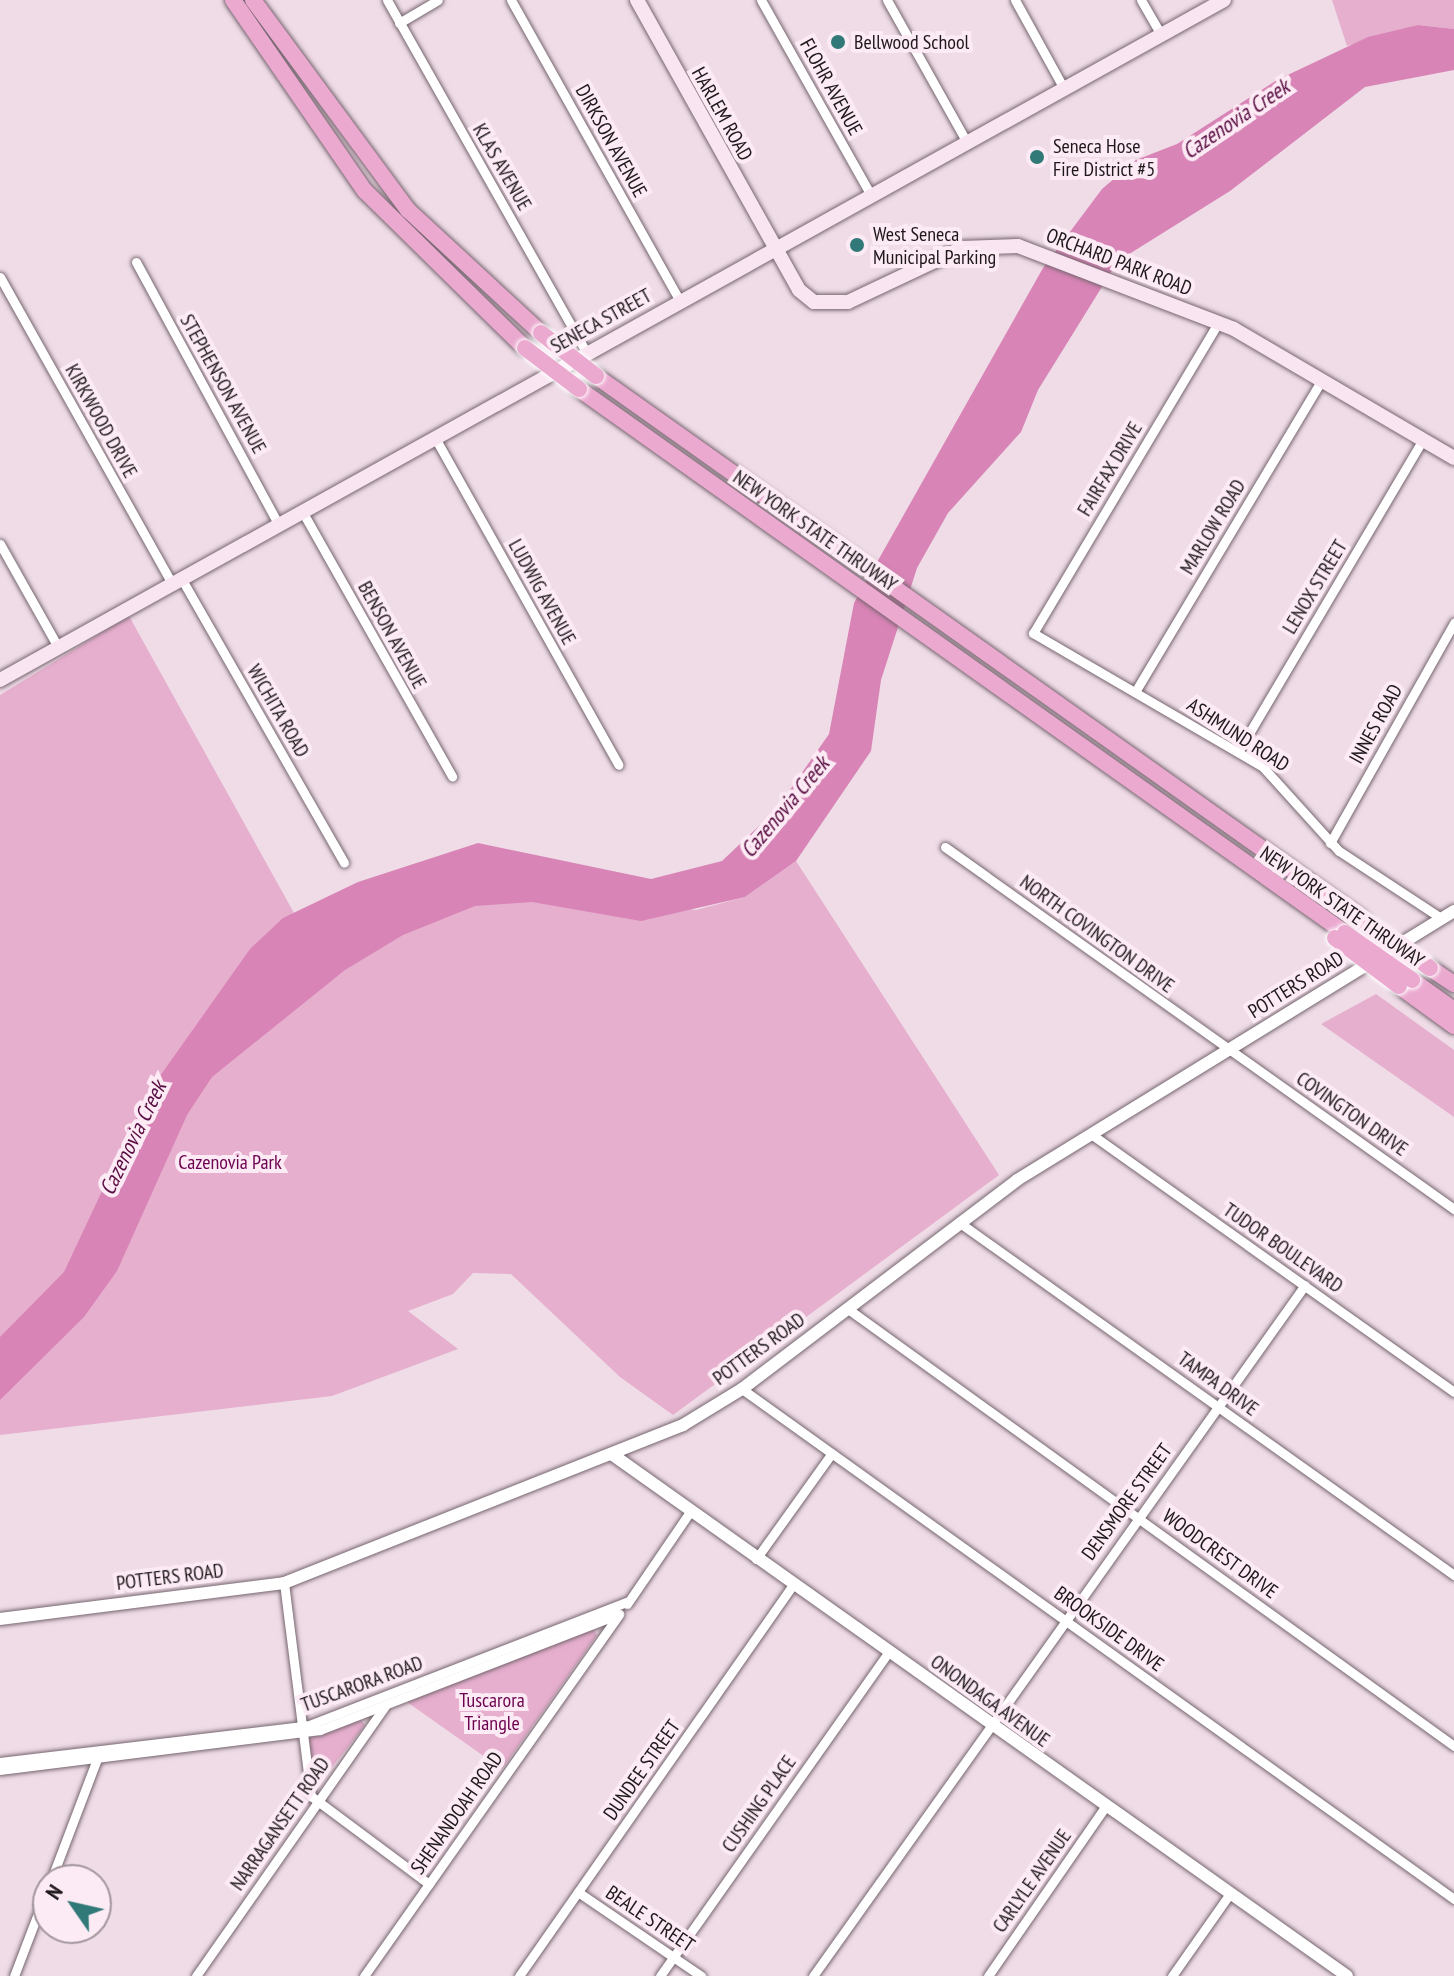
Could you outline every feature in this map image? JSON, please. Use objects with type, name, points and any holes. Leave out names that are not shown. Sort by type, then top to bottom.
[{"type":"highway","name":"NEW YORK STATE THRUWAY","points":[[233,0],[365,191],[525,348],[1340,936],[1406,983],[1454,1010]]},
{"type":"highway","name":"NEW YORK STATE THRUWAY","points":[[253,0],[408,210],[541,333],[596,376],[1454,984]]},
{"type":"highway","points":[[1406,983],[1454,1026]]},
{"type":"main road","name":"HARLEM ROAD","points":[[637,0],[774,247]]},
{"type":"main road","name":"SENECA STREET","points":[[0,680],[869,192],[1224,0]]},
{"type":"main road","name":"ORCHARD PARK ROAD","points":[[774,247],[799,290],[832,306],[962,248],[1002,244],[1043,253],[1122,282],[1218,323],[1454,458]]},
{"type":"street","name":"KLAS AVENUE","points":[[387,0],[586,352]]},
{"type":"street","points":[[399,23],[438,0]]},
{"type":"street","name":"DIRKSON AVENUE","points":[[511,0],[679,299]]},
{"type":"street","name":"FLOHR AVENUE","points":[[761,0],[869,192]]},
{"type":"street","points":[[887,0],[965,139]]},
{"type":"street","points":[[1015,0],[1063,87]]},
{"type":"street","points":[[1141,0],[1161,34]]},
{"type":"street","name":"STEPHENSON AVENUE","points":[[136,262],[278,524]]},
{"type":"street","name":"KIRKWOOD DRIVE","points":[[0,277],[176,580]]},
{"type":"street","name":"FAIRFAX DRIVE","points":[[1033,633],[1218,323]]},
{"type":"street","name":"MARLOW ROAD","points":[[1135,692],[1322,380]]},
{"type":"street","name":"LUDWIG AVENUE","points":[[434,436],[619,765]]},
{"type":"street","name":"LENOX STREET","points":[[1238,752],[1423,439]]},
{"type":"street","name":"BENSON AVENUE","points":[[302,511],[452,776]]},
{"type":"street","points":[[0,544],[58,647]]},
{"type":"street","name":"WICHITA ROAD","points":[[176,580],[344,863]]},
{"type":"street","name":"INNES ROAD","points":[[1330,843],[1454,623]]},
{"type":"street","name":"ASHMUND ROAD","points":[[1033,633],[1238,752],[1278,779],[1330,843],[1441,918]]},
{"type":"street","name":"NORTH COVINGTON DRIVE","points":[[945,847],[1228,1050]]},
{"type":"street","name":"POTTERS ROAD","points":[[0,1619],[284,1583],[613,1455],[742,1389],[960,1223],[1091,1134],[1454,911]]},
{"type":"street","name":"COVINGTON DRIVE","points":[[1228,1050],[1454,1209]]},
{"type":"street","name":"TUDOR BOULEVARD","points":[[1091,1134],[1454,1392]]},
{"type":"street","name":"TAMPA DRIVE","points":[[960,1223],[1454,1575]]},
{"type":"street","name":"DENSMORE STREET","points":[[813,1976],[1305,1285]]},
{"type":"street","name":"WOODCREST DRIVE","points":[[848,1309],[1454,1746]]},
{"type":"street","name":"BROOKSIDE DRIVE","points":[[742,1389],[1454,1899]]},
{"type":"street","points":[[756,1559],[832,1453]]},
{"type":"street","name":"ONONDAGA AVENUE","points":[[613,1455],[689,1513],[1344,1975]]},
{"type":"street","name":"SHENANDOAH ROAD","points":[[364,1976],[689,1513]]},
{"type":"street","points":[[284,1583],[316,1803],[429,1884]]},
{"type":"street","name":"DUNDEE STREET","points":[[519,1976],[793,1585]]},
{"type":"street","name":"TUSCARORA ROAD","points":[[303,1730],[628,1601]]},
{"type":"street","name":"TUSCARORA ROAD","points":[[0,1762],[99,1754],[303,1730],[385,1706],[619,1614]]},
{"type":"street","name":"CUSHING PLACE","points":[[660,1976],[888,1653]]},
{"type":"street","name":"NARRAGANSETT ROAD","points":[[196,1976],[394,1693]]},
{"type":"street","points":[[57,1864],[99,1754]]},
{"type":"street","name":"TUSCARORA ROAD","points":[[0,1770],[99,1754]]},
{"type":"street","name":"CARLYLE AVENUE","points":[[988,1976],[1105,1807]]},
{"type":"street","name":"BEALE STREET","points":[[578,1892],[701,1976]]},
{"type":"street","points":[[1172,1976],[1229,1895]]},
{"type":"street","points":[[14,1976],[32,1929]]},
{"type":"green space","points":[[1332,0],[1454,0],[1454,29],[1418,25],[1347,46]]},
{"type":"green space","name":"Cazenovia Park","points":[[129,616],[304,931],[514,892],[696,910],[745,897],[796,861],[999,1175],[673,1415],[620,1377],[511,1274],[473,1273],[453,1294],[408,1311],[458,1349],[332,1396],[0,1435],[0,695]]},
{"type":"green space","points":[[1376,994],[1454,1050],[1454,1117],[1321,1024]]},
{"type":"green space","name":"Tuscarora Triangle","points":[[593,1629],[597,1635],[502,1769],[407,1702]]},
{"type":"green space","points":[[361,1720],[365,1725],[315,1789],[309,1738]]},
{"type":"water","name":"Cazenovia Creek","points":[[1418,25],[1454,29],[1454,70],[1365,87],[1230,191],[1118,261],[1038,390],[1021,432],[948,513],[917,568],[881,680],[871,751],[796,861],[745,897],[641,921],[532,902],[475,906],[403,935],[345,970],[212,1077],[187,1115],[117,1271],[84,1317],[0,1400],[0,1337],[64,1272],[148,1093],[250,949],[283,918],[358,882],[478,843],[651,879],[722,861],[776,810],[829,734],[854,603],[1043,268],[1102,189],[1136,160],[1177,144],[1277,80],[1368,37]]},
{"type":"place","name":"Bellwood School","points":[[838,42]]},
{"type":"place","name":"Seneca Hose Fire District #5","points":[[1037,157]]},
{"type":"place","name":"West Seneca Municipal Parking","points":[[857,245]]}]
